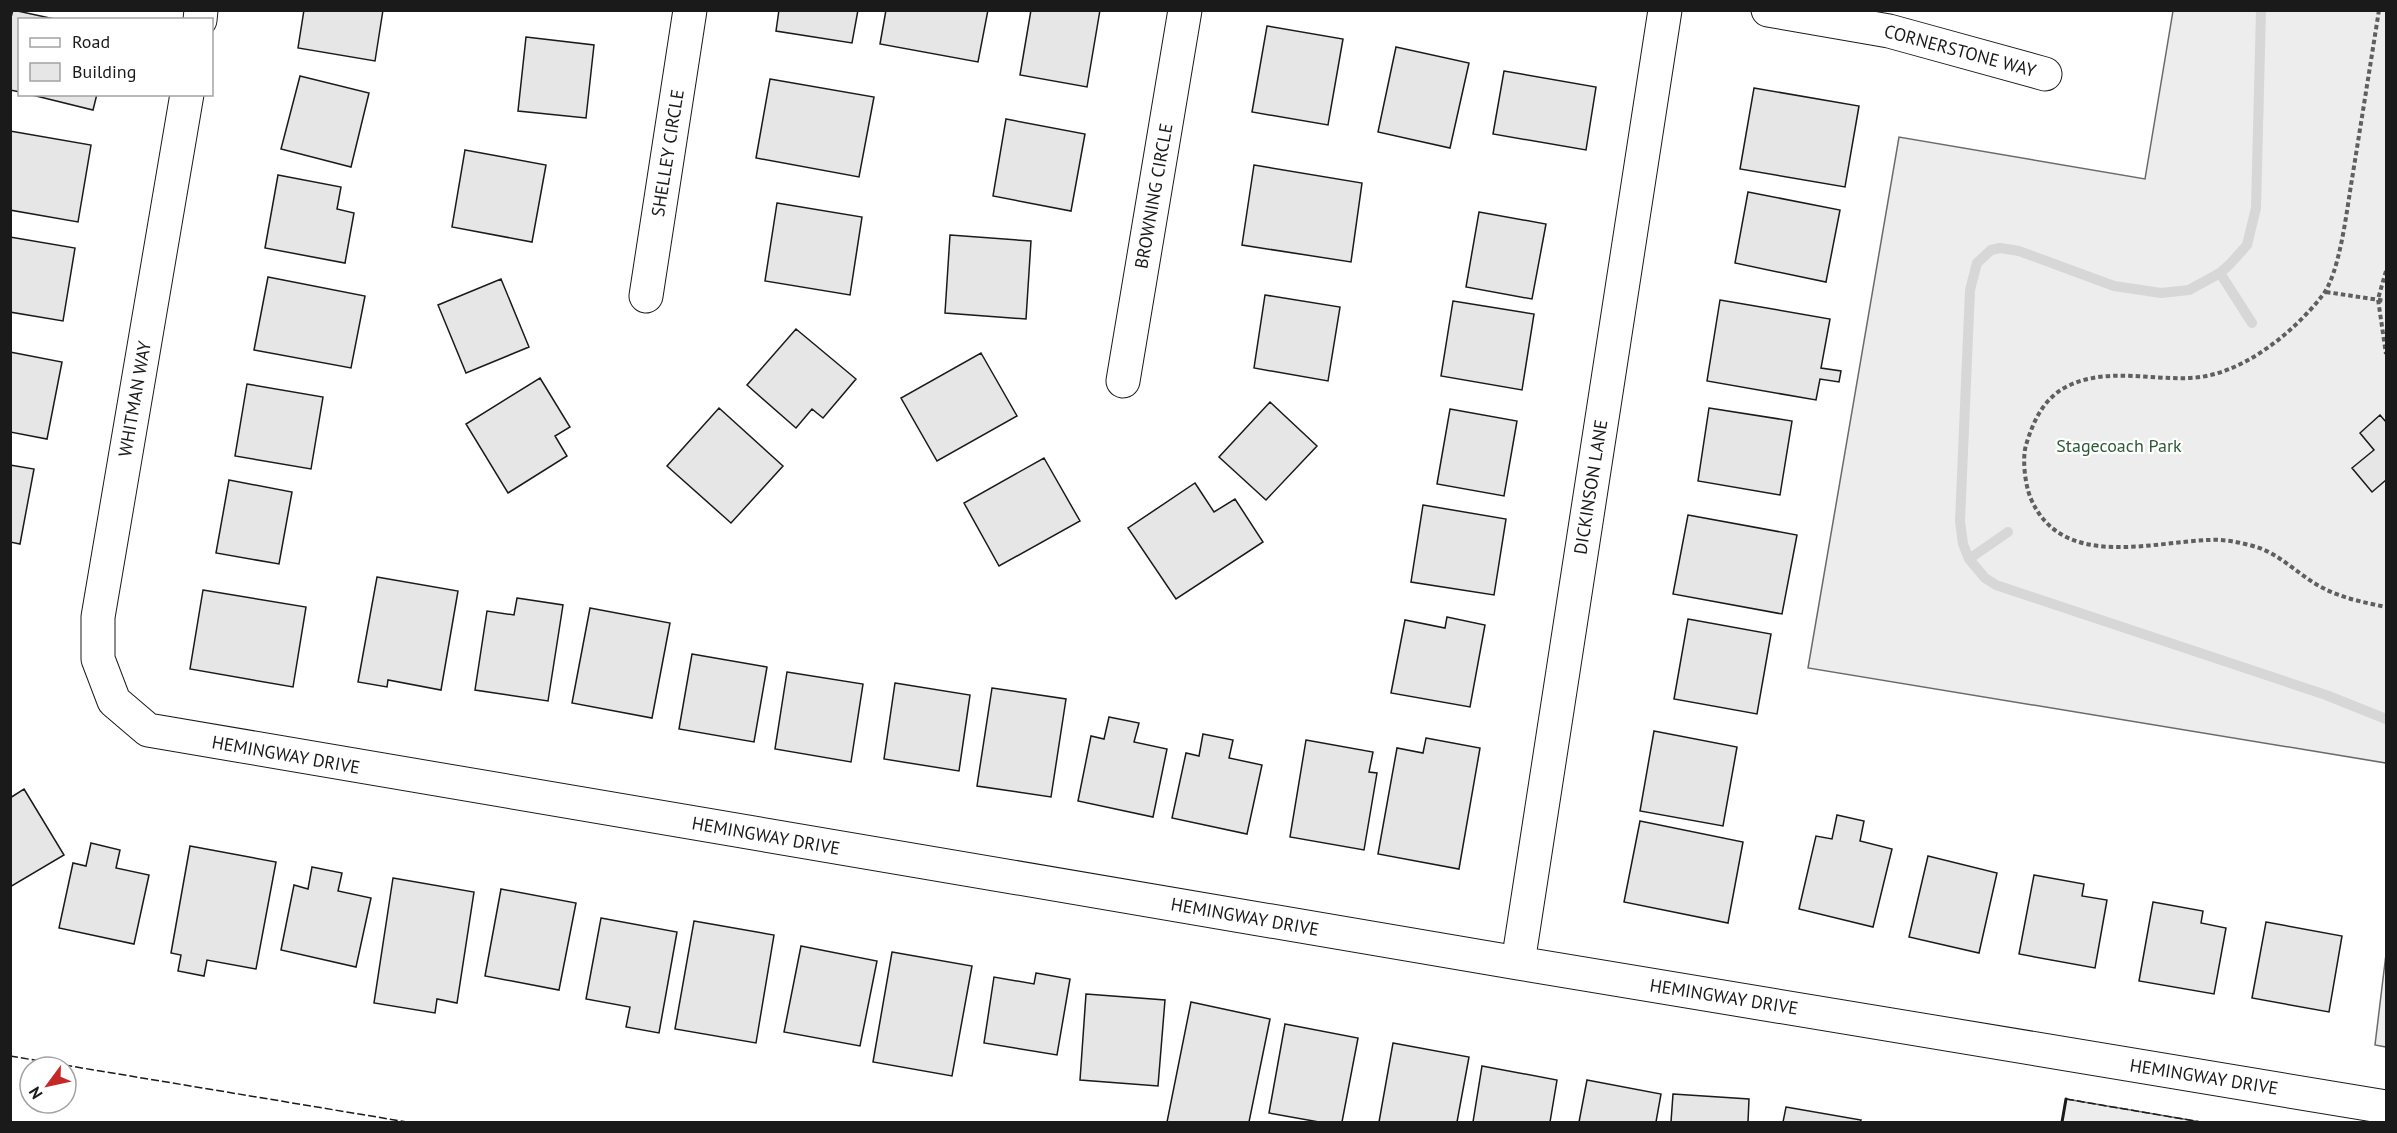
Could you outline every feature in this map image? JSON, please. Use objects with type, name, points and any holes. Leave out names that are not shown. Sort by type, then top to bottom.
[{"type":"street","name":"SHELLEY CIRCLE","points":[[646,296],[690,10]]},
{"type":"street","name":"BROWNING CIRCLE","points":[[1123,381],[1185,10]]},
{"type":"street","name":"DICKINSON LANE","points":[[1518,963],[1665,10]]},
{"type":"street","name":"CORNERSTONE WAY","points":[[1768,10],[1889,31],[2045,74]]},
{"type":"street","name":"WHITMAN WAY","points":[[114,701],[98,659],[98,617],[187,96]]},
{"type":"street","name":"HEMINGWAY DRIVE","points":[[114,701],[148,730],[193,740],[2386,1107]]},
{"type":"path","points":[[2379,10],[2341,244],[2326,292],[2292,330],[2265,351],[2236,365],[2192,378],[2114,376],[2092,378],[2065,387],[2047,402],[2034,421],[2025,451],[2028,492],[2038,515],[2053,529],[2081,542],[2110,548],[2229,540],[2257,547],[2288,563],[2323,588],[2362,602],[2386,607]]},
{"type":"path","points":[[2386,271],[2378,299],[2386,354]]},
{"type":"path","points":[[2326,292],[2386,301]]},
{"type":"shaded area","name":"Stagecoach Park","points":[[2173,11],[2386,11],[2386,763],[1808,668],[1899,137],[2145,179]]},
{"type":"shaded area","points":[[2386,954],[2386,1047],[2375,1045]]},
{"type":"shaded area","points":[[2066,1099],[2201,1122],[2062,1122]]},
{"type":"building","points":[[13,10],[50,18],[18,18],[18,92],[10,90],[10,21]]},
{"type":"building","points":[[304,10],[383,10],[375,61],[298,48]]},
{"type":"building","points":[[779,10],[858,10],[852,43],[776,31]]},
{"type":"building","points":[[886,10],[988,10],[978,62],[880,44]]},
{"type":"building","points":[[1031,10],[1100,10],[1087,87],[1020,75]]},
{"type":"building","points":[[1267,26],[1343,39],[1328,125],[1252,112]]},
{"type":"building","points":[[526,37],[594,45],[586,118],[518,111]]},
{"type":"building","points":[[1396,47],[1469,63],[1450,148],[1378,132]]},
{"type":"building","points":[[1504,71],[1596,87],[1586,150],[1493,134]]},
{"type":"building","points":[[300,76],[369,93],[351,167],[281,149]]},
{"type":"building","points":[[770,79],[874,97],[859,177],[756,158]]},
{"type":"building","points":[[1754,88],[1859,106],[1845,187],[1740,169]]},
{"type":"building","points":[[36,96],[96,96],[93,110]]},
{"type":"building","points":[[1006,119],[1085,134],[1071,211],[993,196]]},
{"type":"building","points":[[10,131],[91,145],[78,222],[10,210]]},
{"type":"building","points":[[465,150],[546,165],[532,242],[452,227]]},
{"type":"building","points":[[1254,165],[1362,183],[1351,262],[1242,245]]},
{"type":"building","points":[[278,175],[341,187],[337,209],[354,213],[345,263],[265,248]]},
{"type":"building","points":[[1748,192],[1840,210],[1826,282],[1735,263]]},
{"type":"building","points":[[777,203],[862,217],[850,295],[765,281]]},
{"type":"building","points":[[1479,212],[1546,224],[1532,299],[1466,287]]},
{"type":"building","points":[[950,235],[1031,241],[1026,319],[945,313]]},
{"type":"building","points":[[10,237],[75,248],[63,321],[10,312]]},
{"type":"building","points":[[268,277],[365,296],[351,368],[254,350]]},
{"type":"building","points":[[501,279],[529,347],[466,373],[438,305]]},
{"type":"building","points":[[1265,295],[1340,307],[1328,381],[1254,368]]},
{"type":"building","points":[[1720,300],[1830,319],[1821,368],[1841,371],[1839,382],[1820,379],[1816,400],[1707,381]]},
{"type":"building","points":[[1453,301],[1534,314],[1522,390],[1441,376]]},
{"type":"building","points":[[796,329],[856,379],[823,418],[812,409],[796,428],[747,385]]},
{"type":"building","points":[[10,352],[62,362],[47,439],[10,432]]},
{"type":"building","points":[[981,353],[1017,416],[937,461],[901,398]]},
{"type":"building","points":[[540,378],[570,427],[555,436],[567,456],[508,493],[466,424]]},
{"type":"building","points":[[247,384],[323,397],[311,469],[235,456]]},
{"type":"building","points":[[1270,402],[1317,446],[1266,500],[1219,457]]},
{"type":"building","points":[[719,408],[783,466],[731,523],[667,466]]},
{"type":"building","points":[[1709,408],[1792,421],[1780,495],[1698,481]]},
{"type":"building","points":[[1450,409],[1517,421],[1504,496],[1437,484]]},
{"type":"building","points":[[2380,415],[2386,422],[2386,480],[2372,492],[2352,468],[2374,450],[2360,433]]},
{"type":"building","points":[[1044,458],[1080,521],[999,566],[964,503]]},
{"type":"building","points":[[10,465],[34,469],[20,544],[10,542]]},
{"type":"building","points":[[229,480],[292,492],[279,564],[216,553]]},
{"type":"building","points":[[1195,483],[1214,512],[1235,499],[1263,542],[1176,599],[1128,528]]},
{"type":"building","points":[[1423,505],[1506,519],[1494,595],[1411,582]]},
{"type":"building","points":[[1688,515],[1797,535],[1782,614],[1673,594]]},
{"type":"building","points":[[377,577],[458,591],[441,690],[388,680],[387,687],[358,682]]},
{"type":"building","points":[[203,590],[306,607],[293,687],[190,669]]},
{"type":"building","points":[[517,598],[563,605],[548,701],[475,690],[487,611],[514,615]]},
{"type":"building","points":[[590,608],[670,623],[652,718],[572,703]]},
{"type":"building","points":[[1447,617],[1485,625],[1470,707],[1391,693],[1405,620],[1445,628]]},
{"type":"building","points":[[1688,619],[1771,634],[1757,714],[1674,699]]},
{"type":"building","points":[[692,654],[767,667],[754,742],[679,729]]},
{"type":"building","points":[[787,672],[863,684],[851,762],[775,749]]},
{"type":"building","points":[[895,683],[970,695],[959,771],[884,759]]},
{"type":"building","points":[[992,688],[1066,699],[1051,797],[977,786]]},
{"type":"building","points":[[1109,717],[1139,723],[1134,742],[1167,749],[1153,817],[1078,801],[1091,736],[1104,739]]},
{"type":"building","points":[[1654,731],[1737,747],[1723,826],[1640,811]]},
{"type":"building","points":[[1203,734],[1233,740],[1229,758],[1262,765],[1247,834],[1172,818],[1186,753],[1199,756]]},
{"type":"building","points":[[1426,738],[1480,748],[1459,869],[1378,854],[1397,748],[1423,753]]},
{"type":"building","points":[[1306,740],[1373,752],[1369,772],[1377,773],[1364,850],[1290,837]]},
{"type":"building","points":[[24,789],[64,855],[10,887],[10,798]]},
{"type":"building","points":[[1837,815],[1864,821],[1860,841],[1892,849],[1873,927],[1799,909],[1816,836],[1832,839]]},
{"type":"building","points":[[1640,821],[1743,842],[1728,923],[1624,902]]},
{"type":"building","points":[[91,843],[120,850],[116,868],[149,875],[134,944],[59,928],[73,863],[86,866]]},
{"type":"building","points":[[190,846],[276,862],[256,969],[207,960],[204,976],[178,971],[181,955],[171,953]]},
{"type":"building","points":[[1928,856],[1997,873],[1979,953],[1909,937]]},
{"type":"building","points":[[312,867],[342,873],[338,891],[371,898],[356,967],[281,950],[294,885],[308,889]]},
{"type":"building","points":[[2034,875],[2084,884],[2082,896],[2107,900],[2095,968],[2019,954]]},
{"type":"building","points":[[393,878],[474,892],[457,1003],[437,999],[435,1013],[374,1003]]},
{"type":"building","points":[[501,889],[576,903],[559,990],[485,976]]},
{"type":"building","points":[[2153,902],[2203,911],[2201,923],[2226,928],[2214,994],[2139,981]]},
{"type":"building","points":[[601,918],[677,932],[659,1033],[626,1027],[630,1007],[586,999]]},
{"type":"building","points":[[694,921],[774,935],[756,1043],[675,1029]]},
{"type":"building","points":[[2266,922],[2342,936],[2329,1012],[2252,998]]},
{"type":"building","points":[[801,946],[877,961],[860,1046],[784,1032]]},
{"type":"building","points":[[892,952],[972,966],[952,1076],[873,1062]]},
{"type":"building","points":[[1036,973],[1070,979],[1057,1055],[984,1043],[994,977],[1034,984]]},
{"type":"building","points":[[1086,994],[1165,1000],[1158,1086],[1080,1080]]},
{"type":"building","points":[[1191,1002],[1270,1019],[1249,1122],[1167,1122]]},
{"type":"building","points":[[1285,1024],[1358,1038],[1342,1122],[1319,1122],[1269,1113]]},
{"type":"building","points":[[1393,1043],[1469,1057],[1457,1122],[1379,1122]]},
{"type":"building","points":[[1482,1066],[1557,1080],[1550,1122],[1473,1122]]},
{"type":"building","points":[[1587,1080],[1661,1094],[1656,1122],[1579,1122]]},
{"type":"building","points":[[1673,1094],[1749,1099],[1748,1122],[1671,1122]]},
{"type":"building","points":[[1786,1107],[1861,1120],[1860,1122],[1783,1122]]},
{"type":"waterway","points":[[2261,10],[2256,208],[2247,245],[2220,273],[2189,290],[2161,293],[2114,286],[2019,251],[2000,248],[1991,250],[1977,263],[1970,290],[1960,521],[1963,544],[1969,559],[1985,578],[1996,585],[2326,695],[2386,719]]},
{"type":"waterway","points":[[2220,273],[2252,323]]},
{"type":"waterway","points":[[1969,559],[2008,532]]},
{"type":"fence","points":[[10,1056],[407,1122]]},
{"type":"fence","points":[[2066,1099],[2201,1122]]},
{"type":"wall","points":[[2062,1122],[2066,1099]]}]
